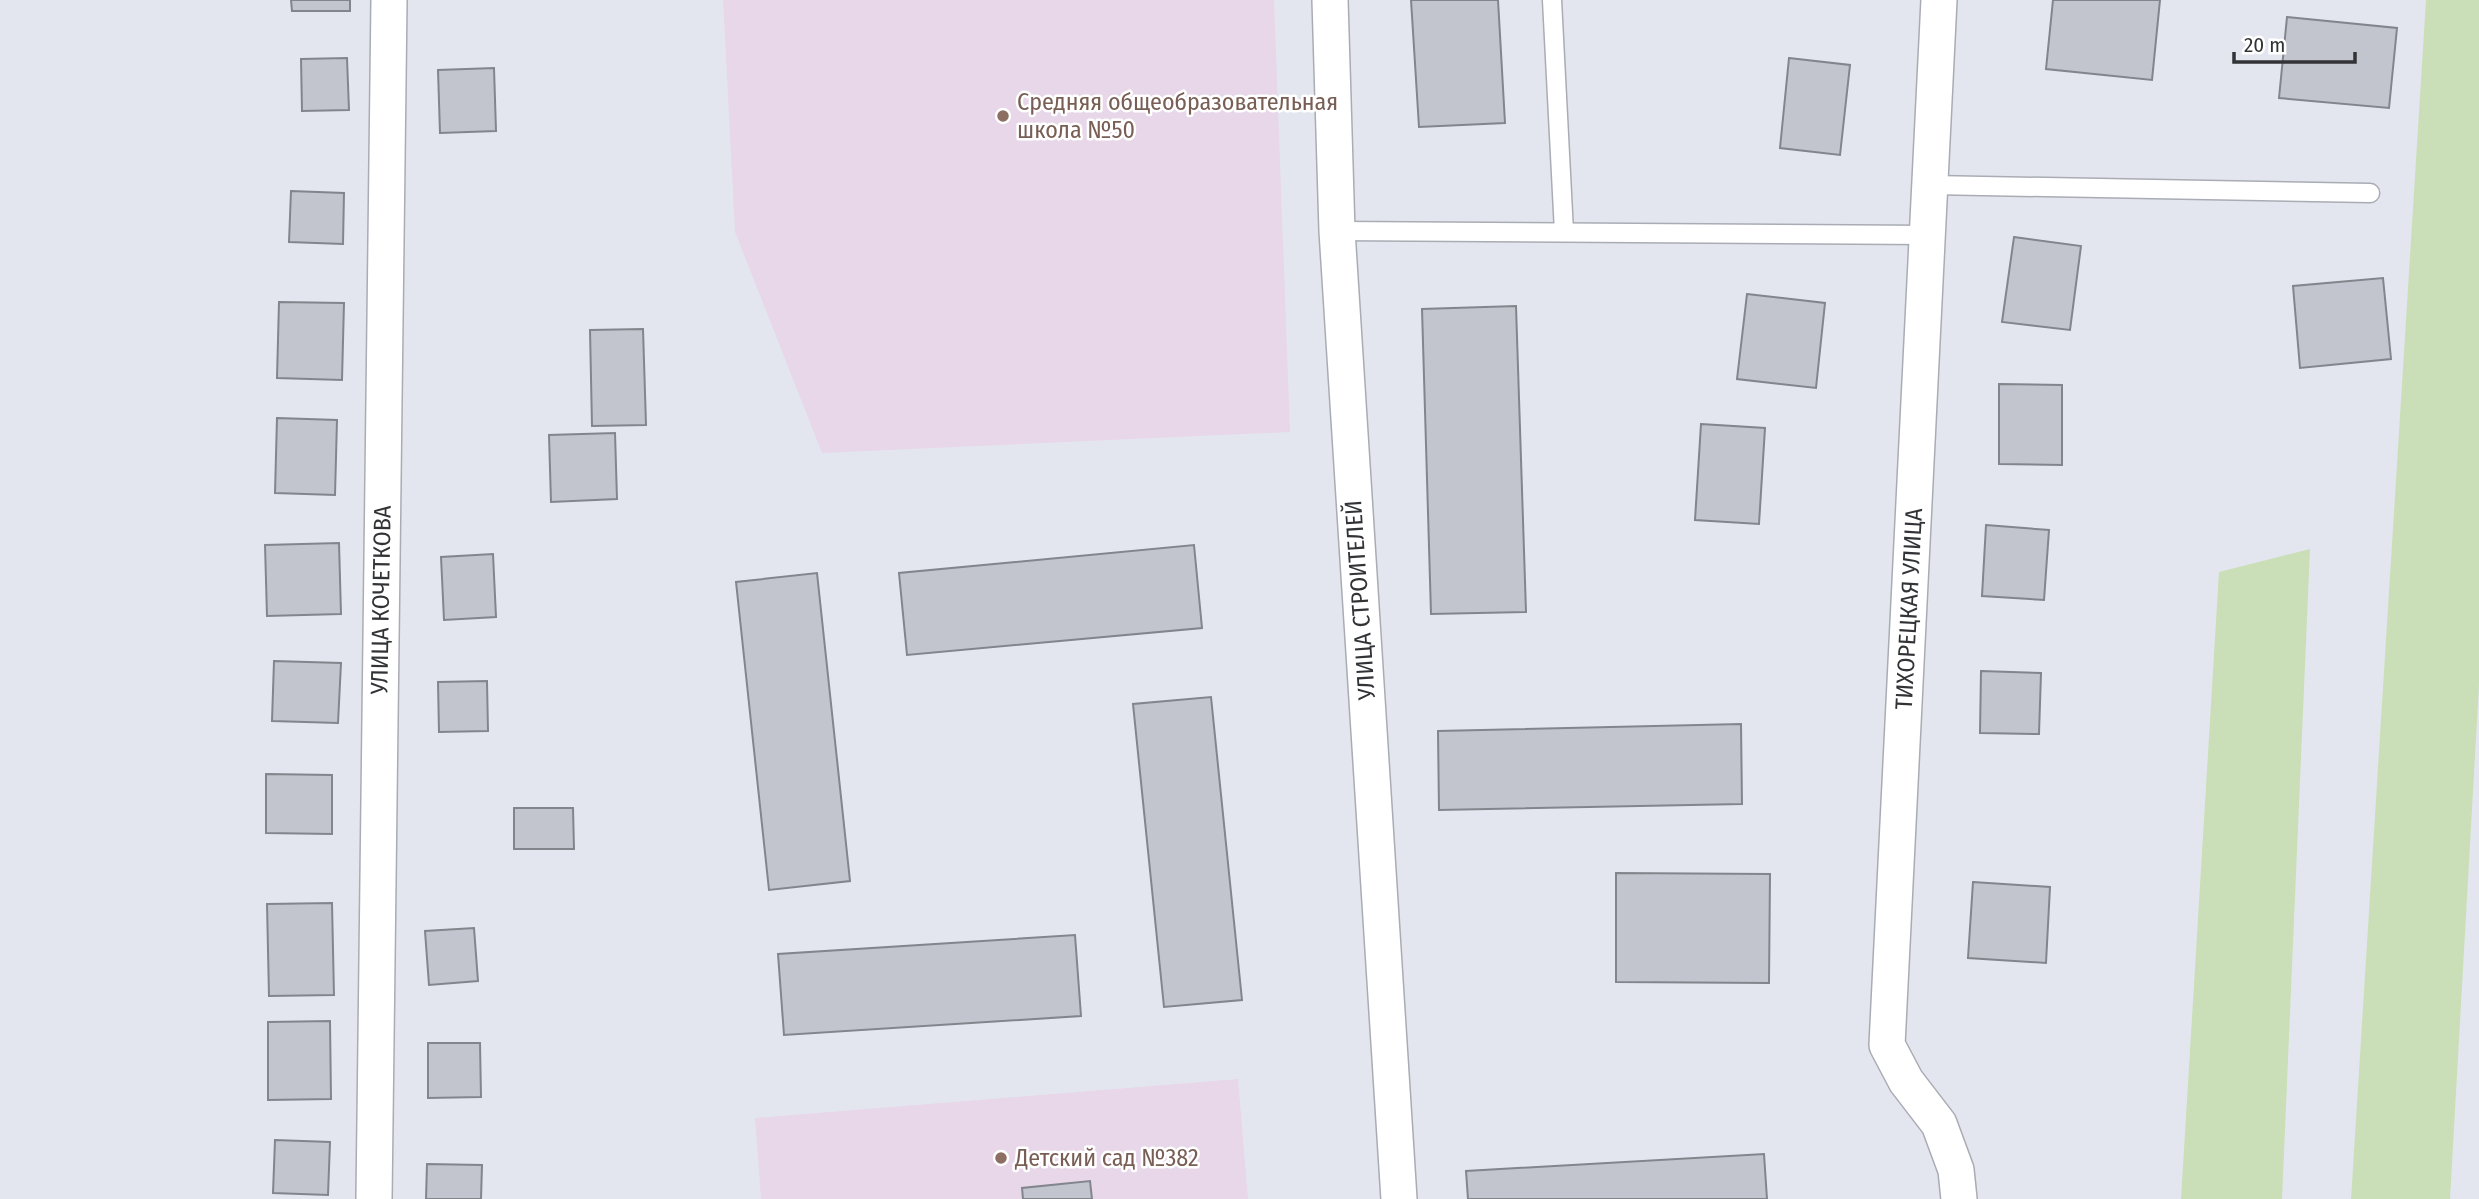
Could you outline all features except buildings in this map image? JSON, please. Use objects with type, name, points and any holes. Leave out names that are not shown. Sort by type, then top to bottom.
[{"type":"street","name":"УЛИЦА КОЧЕТКОВА","points":[[374,1199],[389,0]]},
{"type":"street","name":"УЛИЦА СТРОИТЕЛЕЙ","points":[[1330,0],[1337,231],[1399,1199]]},
{"type":"street","name":"ТИХОРЕЦКАЯ УЛИЦА","points":[[1939,0],[1886,1045],[1906,1081],[1939,1124],[1956,1170],[1959,1199]]},
{"type":"lane","points":[[1552,0],[1564,232]]},
{"type":"lane","points":[[1931,185],[2370,192]]},
{"type":"lane","points":[[1337,231],[1928,235]]},
{"type":"shaded area","name":"Средняя общеобразовательная школа №50","points":[[723,0],[1274,0],[1290,432],[822,453],[735,232]]},
{"type":"shaded area","name":"Детский сад №382","points":[[1238,1079],[1248,1199],[761,1199],[755,1118]]},
{"type":"green space","points":[[2426,0],[2479,0],[2479,685],[2450,1199],[2351,1199]]},
{"type":"green space","points":[[2310,549],[2282,1199],[2181,1199],[2219,572]]},
{"type":"place","name":"Средняя общеобразовательная школа №50","points":[[1003,116]]},
{"type":"place","name":"Детский сад №382","points":[[1001,1158]]}]
